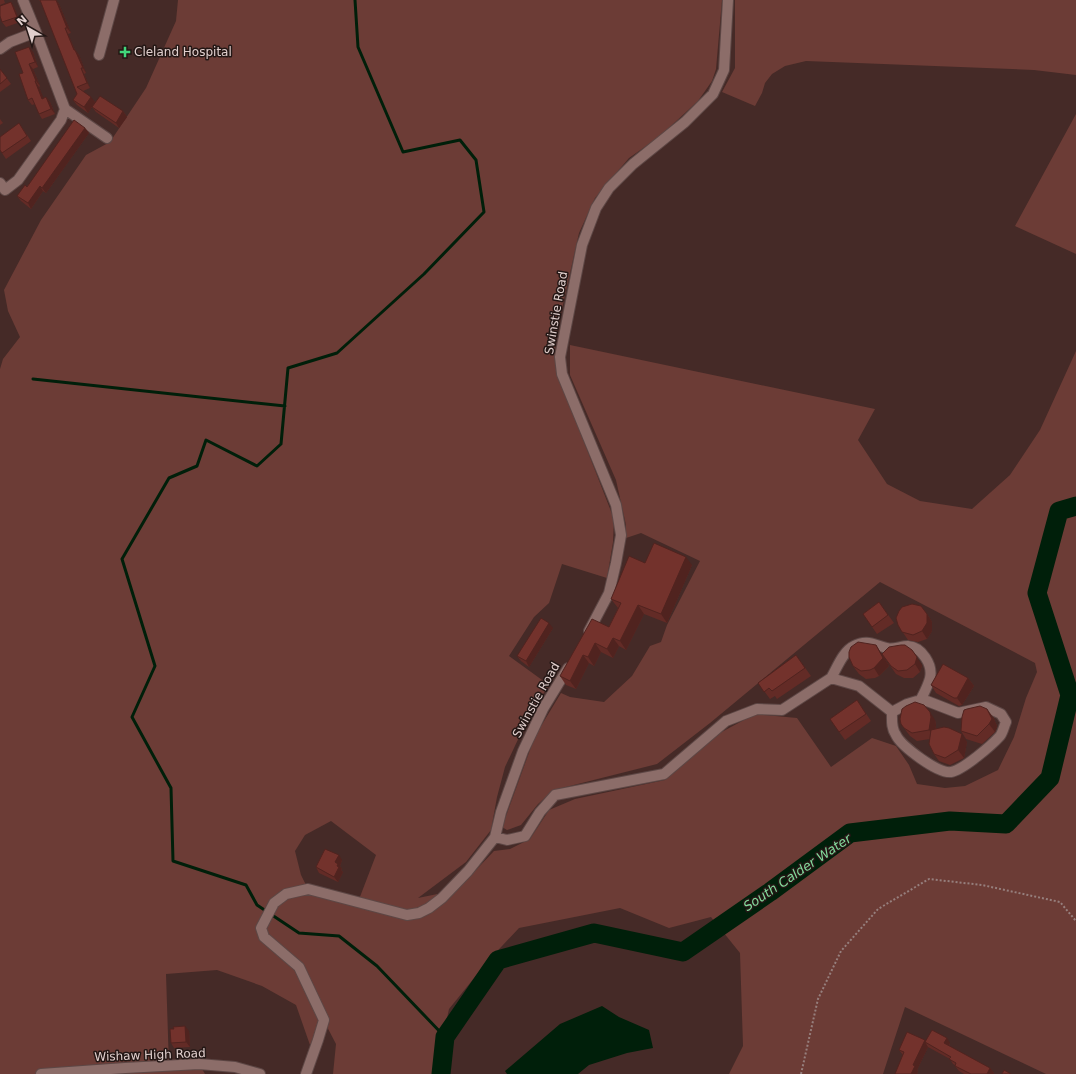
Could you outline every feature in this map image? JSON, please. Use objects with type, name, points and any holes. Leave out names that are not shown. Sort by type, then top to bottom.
[{"type":"street","points":[[23,0],[65,109],[107,138]]},
{"type":"street","points":[[99,54],[114,0]]},
{"type":"street","name":"Swinstie Road","points":[[585,637],[609,593],[621,535],[616,504],[562,374],[560,357],[582,245],[596,208],[609,188],[633,164],[685,122],[713,94],[724,70],[728,0]]},
{"type":"street","points":[[0,49],[10,42],[36,32]]},
{"type":"street","points":[[0,183],[5,190],[18,180],[61,120],[65,109]]},
{"type":"street","points":[[495,837],[507,840],[525,836],[540,812],[556,796],[664,774],[726,721],[757,709],[782,710],[831,678],[843,658],[853,646],[864,642],[877,644],[888,649],[909,646],[918,649],[924,656],[929,666],[930,676],[927,688],[920,701]]},
{"type":"street","name":"Swinstie Road","points":[[306,1074],[324,1020],[300,967],[264,936],[261,928],[274,903],[286,894],[308,889],[407,915],[419,913],[429,908],[468,871],[495,837],[501,812],[523,751],[543,710],[574,658]]},
{"type":"street","points":[[831,678],[859,686],[892,712]]},
{"type":"street","points":[[927,701],[958,713],[986,707],[1001,714],[1006,722],[1001,734],[990,747],[952,772],[943,772],[934,768],[896,737],[891,725],[892,712],[907,704],[927,701]]},
{"type":"street","name":"Wishaw High Road","points":[[40,1074],[199,1064],[235,1067],[260,1074]]},
{"type":"path","points":[[801,1074],[818,999],[841,951],[878,909],[929,879],[982,884],[1060,902],[1076,920]]},
{"type":"shaded area","points":[[178,0],[722,0],[716,69],[712,81],[698,101],[659,137],[629,158],[595,198],[579,233],[555,340],[556,370],[614,519],[613,542],[607,578],[562,564],[549,603],[534,617],[509,656],[549,685],[529,716],[505,767],[497,797],[491,830],[466,862],[418,898],[457,890],[494,851],[510,849],[530,839],[549,810],[575,799],[665,780],[718,734],[755,714],[797,718],[831,767],[872,738],[896,746],[909,765],[917,784],[945,788],[965,786],[998,770],[1014,737],[1026,698],[1037,672],[1035,663],[880,582],[710,723],[657,764],[554,790],[538,804],[521,825],[507,830],[502,827],[535,736],[561,693],[570,697],[604,702],[632,676],[650,646],[661,642],[667,625],[700,561],[641,533],[626,538],[626,525],[616,480],[570,375],[570,345],[875,409],[858,440],[887,484],[920,501],[972,509],[1010,475],[1040,430],[1076,351],[1076,1074],[1046,1074],[905,1007],[883,1074],[729,1074],[743,1046],[740,953],[711,917],[669,928],[620,908],[519,928],[487,962],[449,1009],[435,1074],[333,1074],[336,1044],[324,1021],[318,1040],[310,1045],[296,1005],[262,986],[217,970],[166,974],[169,1066],[199,1064],[205,1074],[0,1074],[0,369],[3,359],[20,337],[8,311],[4,290],[41,220],[86,155],[110,142],[146,88],[176,21]],"holes":[[[331,821],[376,855],[358,902],[308,889],[301,875],[295,851],[305,835]]]},
{"type":"shaded area","points":[[735,0],[1076,0],[1076,75],[1034,70],[806,61],[785,66],[772,74],[765,83],[762,93],[755,106],[722,92],[735,68]]},
{"type":"shaded area","points":[[1076,114],[1076,254],[1015,226]]},
{"type":"shaded area","points":[[602,1006],[619,1017],[649,1030],[653,1048],[627,1053],[589,1065],[578,1074],[507,1074],[505,1071],[560,1024]]},
{"type":"building","points":[[40,0],[56,0],[67,28],[65,28],[83,68],[81,68],[87,83],[77,87],[91,97],[84,107],[73,100],[77,94]]},
{"type":"building","points":[[11,2],[17,17],[2,22],[0,16],[0,6]]},
{"type":"building","points":[[29,47],[35,62],[29,64],[35,81],[42,99],[46,97],[51,109],[39,114],[32,98],[28,100],[19,74],[23,73],[15,52]]},
{"type":"building","points":[[0,69],[7,78],[0,84]]},
{"type":"building","points":[[100,96],[123,111],[116,123],[92,107]]},
{"type":"building","points":[[74,120],[85,128],[42,188],[40,186],[28,203],[17,196],[25,185],[27,187]]},
{"type":"building","points":[[19,123],[27,136],[2,153],[0,150],[0,137]]},
{"type":"building","points":[[654,543],[686,557],[661,614],[638,605],[620,641],[613,638],[607,649],[595,643],[588,657],[583,655],[570,681],[560,676],[592,619],[609,627],[621,603],[611,599],[629,556],[645,563]]},
{"type":"building","points":[[879,602],[888,615],[872,627],[863,614]]},
{"type":"building","points":[[912,604],[921,606],[927,614],[927,623],[922,631],[913,635],[902,632],[896,618],[902,607]]},
{"type":"building","points":[[541,618],[549,623],[526,661],[517,656]]},
{"type":"building","points":[[858,642],[876,645],[883,658],[874,668],[861,671],[853,666],[849,657],[849,652],[851,647]]},
{"type":"building","points":[[905,645],[912,650],[917,657],[915,664],[907,670],[898,671],[891,666],[882,654],[889,647]]},
{"type":"building","points":[[796,655],[805,668],[772,691],[769,688],[764,692],[758,683]]},
{"type":"building","points":[[943,664],[968,678],[957,698],[954,698],[931,685]]},
{"type":"building","points":[[857,700],[866,714],[839,732],[830,719]]},
{"type":"building","points":[[915,702],[924,705],[930,712],[931,717],[929,730],[912,733],[901,724],[900,719],[902,709]]},
{"type":"building","points":[[980,706],[987,709],[992,719],[989,724],[977,736],[961,731],[964,710]]},
{"type":"building","points":[[944,727],[962,734],[958,750],[945,758],[934,754],[929,744],[931,730]]},
{"type":"building","points":[[325,849],[339,855],[335,862],[339,867],[334,877],[316,867]]},
{"type":"building","points":[[185,1026],[186,1042],[171,1043],[170,1029],[174,1029],[173,1027]]},
{"type":"building","points":[[932,1030],[947,1038],[944,1043],[990,1068],[987,1074],[971,1074],[955,1066],[956,1063],[949,1059],[951,1057],[925,1042]]},
{"type":"building","points":[[907,1032],[925,1040],[913,1065],[915,1066],[911,1074],[895,1074],[904,1052],[899,1050]]},
{"type":"building","points":[[1004,1070],[1011,1074],[1002,1074]]},
{"type":"waterway","points":[[355,0],[358,47],[403,152],[460,140],[476,160],[484,212],[424,274],[337,353],[288,368],[281,444],[257,466],[206,440],[197,466],[169,478],[122,559],[155,666],[132,717],[171,788],[173,861],[246,885],[257,905],[299,933],[339,936],[377,966],[445,1037]]},
{"type":"waterway","points":[[33,379],[285,406]]},
{"type":"waterway","name":"South Calder Water","points":[[441,1074],[445,1037],[498,960],[594,933],[683,952],[770,892],[850,833],[950,821],[1006,824],[1050,778],[1070,695],[1037,593],[1059,511],[1076,506]]},
{"type":"place","name":"Cleland Hospital","points":[[125,52]]}]
